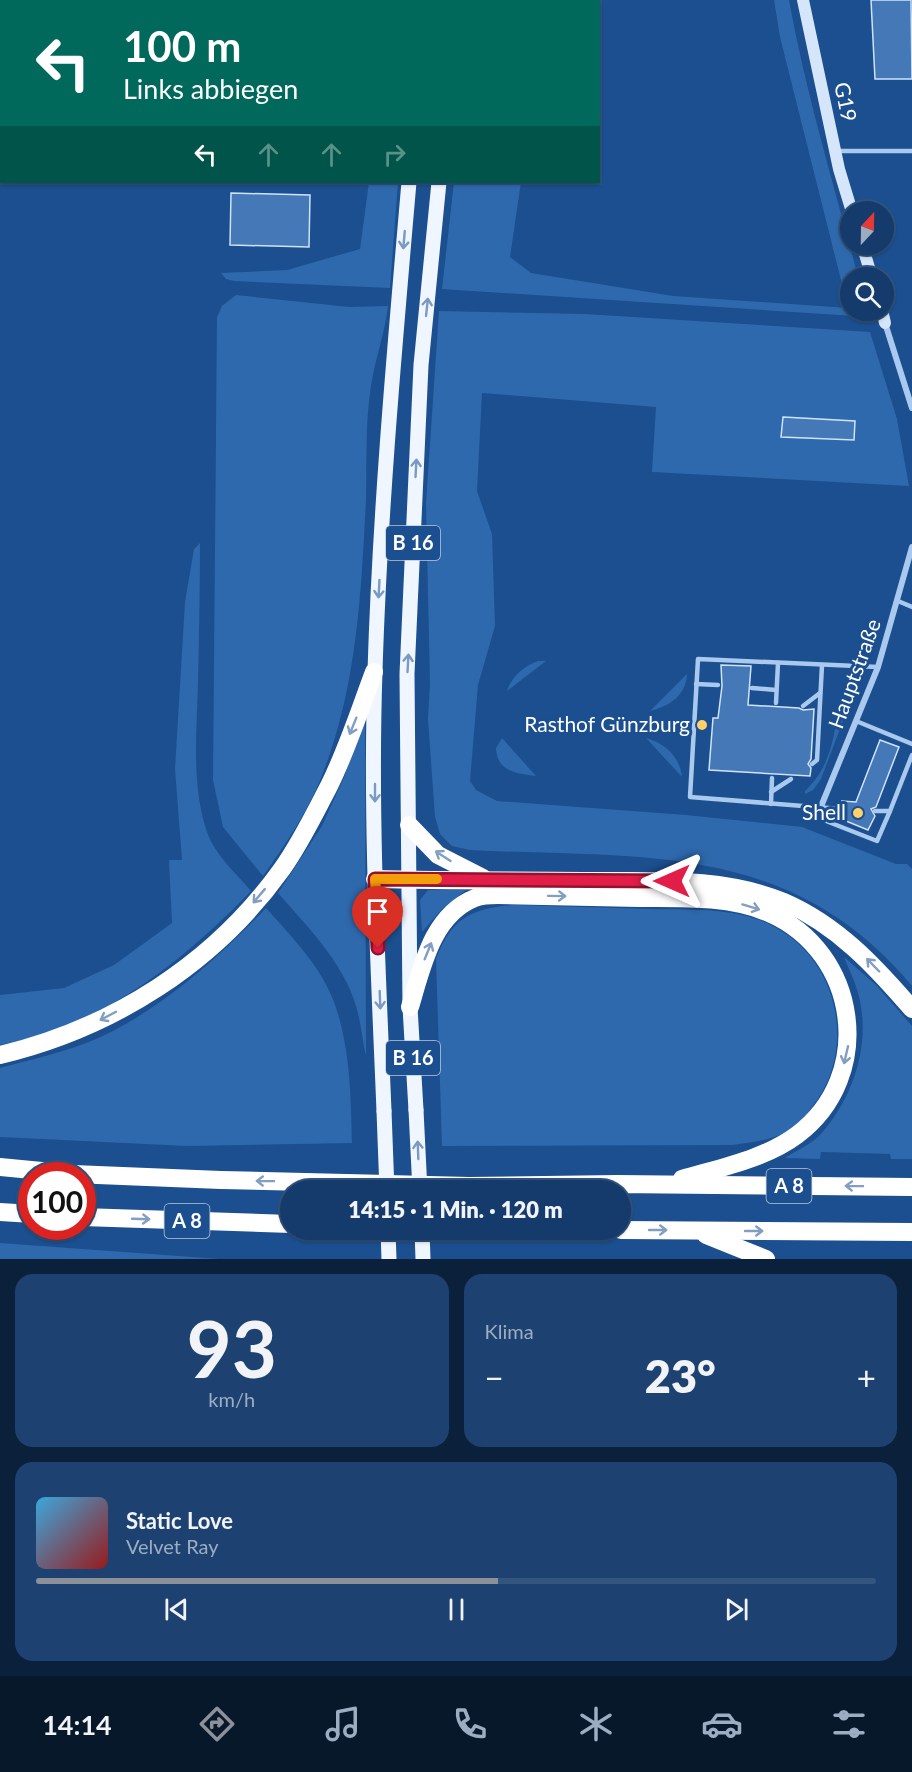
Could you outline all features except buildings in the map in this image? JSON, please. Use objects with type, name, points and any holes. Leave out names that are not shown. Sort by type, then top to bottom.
[{"type":"highway","points":[[0,1055],[87,1028],[142,998],[195,962],[243,916],[282,868],[330,784],[375,672]]},
{"type":"highway","points":[[409,825],[438,855],[484,879]]},
{"type":"highway","points":[[375,879],[672,881],[756,892],[795,908],[844,938],[872,963],[912,1009]]},
{"type":"highway","points":[[410,1007],[430,945],[443,921],[476,897],[498,895],[657,898],[740,903],[768,912],[793,925],[826,958],[844,997],[849,1023],[848,1047],[831,1098],[816,1118],[795,1136],[749,1158],[667,1184]]},
{"type":"highway","name":"A 8","points":[[0,1167],[73,1174],[469,1186],[667,1184],[912,1187]]},
{"type":"highway","points":[[0,1212],[18,1213]]},
{"type":"highway","name":"A 8","points":[[96,1217],[280,1224]]},
{"type":"highway","name":"A 8","points":[[631,1230],[912,1232]]},
{"type":"highway","points":[[695,1231],[766,1259]]},
{"type":"main road","name":"B 16","points":[[387,1180],[375,879],[375,672],[393,363],[409,183]]},
{"type":"main road","name":"B 16","points":[[419,1180],[410,1007],[407,674],[421,365],[439,183]]},
{"type":"main road","points":[[389,1240],[390,1259]]},
{"type":"main road","points":[[422,1240],[423,1259]]},
{"type":"street","name":"G19","points":[[803,0],[849,201]]},
{"type":"street","points":[[884,321],[912,408]]},
{"type":"street","name":"Hauptstraße","points":[[820,809],[878,667],[912,547]]},
{"type":"lane","points":[[836,152],[912,151]]},
{"type":"lane","points":[[897,601],[912,607]]},
{"type":"lane","points":[[841,809],[820,809],[690,796],[698,658],[878,667]]},
{"type":"lane","points":[[776,704],[778,663]]},
{"type":"lane","points":[[812,764],[818,760],[822,665]]},
{"type":"lane","points":[[696,684],[718,686]]},
{"type":"lane","points":[[752,688],[776,690]]},
{"type":"lane","points":[[803,706],[820,693]]},
{"type":"lane","points":[[856,721],[912,744]]},
{"type":"lane","points":[[820,809],[821,819],[877,841],[912,755]]},
{"type":"lane","points":[[771,804],[772,778]]},
{"type":"lane","points":[[771,792],[791,779]]},
{"type":"lane","points":[[875,811],[890,811]]},
{"type":"shaded area","points":[[774,0],[789,0],[812,105],[840,210],[840,255],[852,255],[855,267],[840,267],[840,276],[780,37]]},
{"type":"shaded area","points":[[369,183],[398,183],[390,288],[234,281],[226,279],[221,273],[287,270],[360,249]]},
{"type":"shaded area","points":[[454,183],[521,183],[510,257],[531,273],[673,296],[840,307],[840,315],[442,289]]},
{"type":"shaded area","points":[[236,295],[349,307],[388,306],[369,400],[362,571],[355,641],[343,710],[321,778],[309,804],[263,876],[223,827],[213,780],[217,317],[222,306]]},
{"type":"shaded area","points":[[439,311],[585,314],[870,332],[897,419],[909,486],[652,472],[656,407],[482,393],[477,491],[492,534],[495,626],[478,685],[470,781],[476,790],[497,801],[686,815],[802,827],[896,864],[907,864],[912,869],[912,986],[865,939],[816,904],[764,881],[710,867],[653,858],[470,850],[452,846],[440,834],[435,817],[428,719],[430,684],[426,503]]},
{"type":"shaded area","points":[[200,543],[196,738],[199,796],[202,814],[211,840],[220,856],[251,891],[197,943],[138,988],[73,1023],[37,1036],[0,1045],[0,995],[64,988],[114,965],[172,923],[169,860],[182,860],[175,769],[185,602],[194,549]]},
{"type":"shaded area","points":[[538,661],[546,661],[507,691],[519,673]]},
{"type":"shaded area","points":[[687,674],[686,682],[675,699],[650,711]]},
{"type":"shaded area","points":[[848,692],[854,692],[821,779],[813,790],[805,794],[826,761],[836,725],[839,700]]},
{"type":"shaded area","points":[[365,713],[366,1056],[356,1006],[342,974],[323,945],[278,893],[322,826],[345,775]]},
{"type":"shaded area","points":[[502,738],[536,776],[515,772],[504,767],[497,756],[496,748]]},
{"type":"shaded area","points":[[646,738],[659,743],[675,757],[682,777]]},
{"type":"shaded area","points":[[428,890],[466,890],[442,909],[422,932],[420,900]]},
{"type":"shaded area","points":[[513,905],[727,912],[771,925],[794,940],[813,959],[826,982],[834,1007],[837,1033],[835,1059],[826,1084],[798,1125],[775,1137],[750,1143],[733,1145],[442,1146],[436,959],[449,934],[464,918],[485,909]]},
{"type":"shaded area","points":[[266,908],[311,961],[332,997],[346,1050],[352,1143],[187,1146],[0,1137],[0,1068],[86,1043],[135,1018],[195,976]]},
{"type":"shaded area","points":[[844,957],[876,985],[912,1026],[912,1159],[891,1159],[890,1154],[821,1152],[820,1159],[785,1158],[820,1135],[832,1121],[850,1088],[856,1070],[861,1052],[862,1015],[858,992]]},
{"type":"shaded area","points":[[0,1243],[220,1259],[0,1259]]},
{"type":"slow traffic","points":[[376,890],[375,879],[437,879]]},
{"type":"place","name":"Rasthof Günzburg","points":[[702,725]]},
{"type":"place","name":"Shell","points":[[858,813]]},
{"type":"route","points":[[378,948],[375,879],[672,881]]}]
